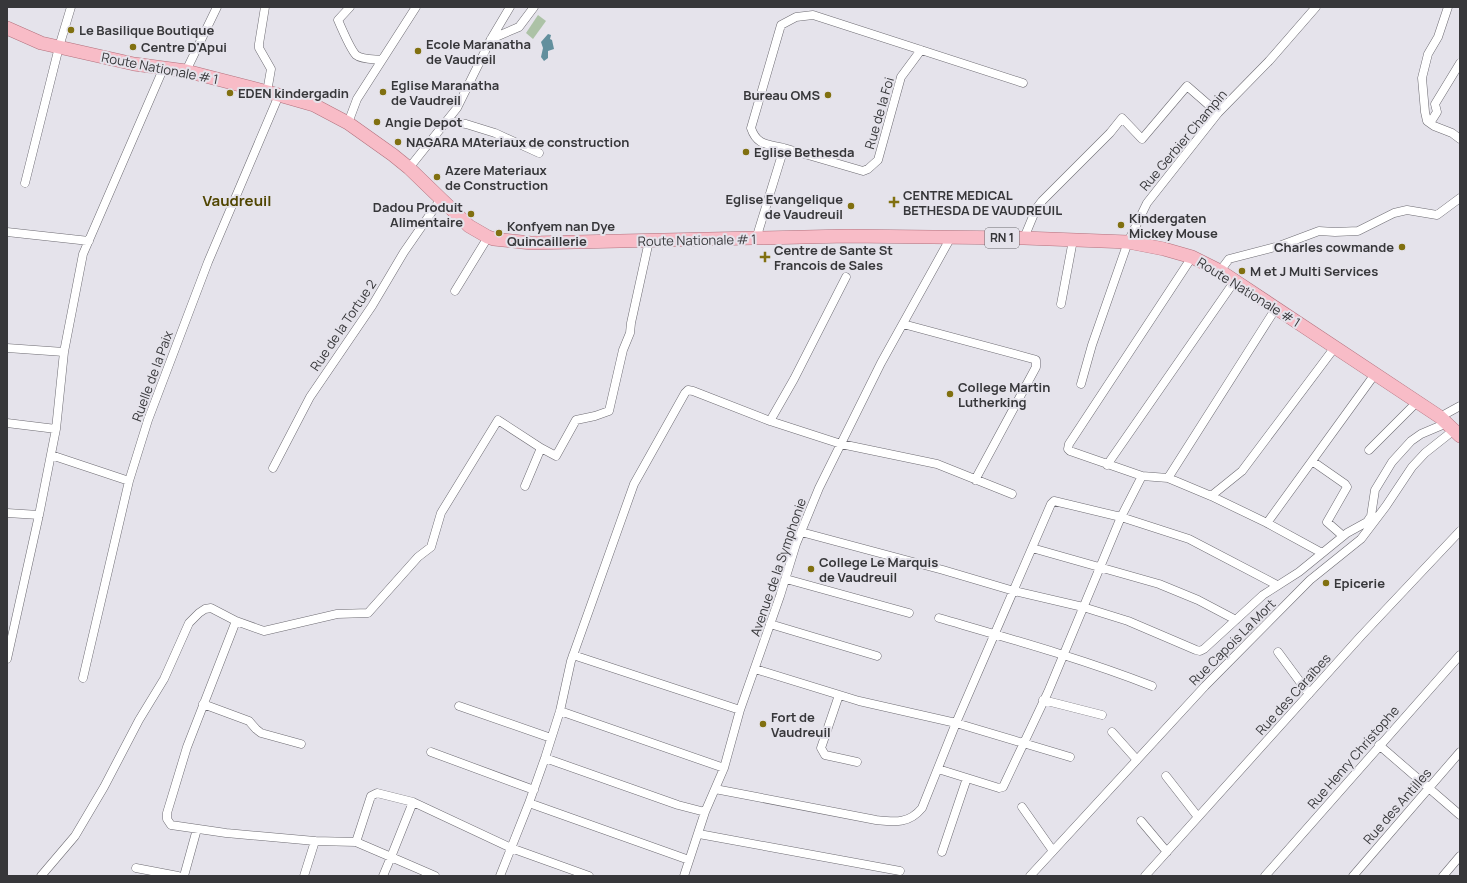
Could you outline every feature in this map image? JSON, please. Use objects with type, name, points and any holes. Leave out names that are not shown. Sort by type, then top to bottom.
[{"type":"main road","name":"Route Nationale # 1","points":[[7,28],[41,42],[59,47],[134,64],[186,71],[314,105],[348,123],[393,155],[409,168],[440,200],[469,226],[488,237],[507,241],[648,241],[860,236],[1024,238],[1128,242],[1192,256],[1220,271],[1234,282],[1276,308],[1417,402],[1450,426]]},
{"type":"street","points":[[25,183],[59,47],[71,7]]},
{"type":"street","points":[[186,71],[217,7]]},
{"type":"street","name":"Ruelle de la Paix","points":[[83,678],[129,481],[148,420],[273,93],[271,69],[259,48],[265,7]]},
{"type":"street","points":[[350,7],[338,20],[340,27],[356,55],[382,60]]},
{"type":"street","points":[[348,123],[357,99],[416,7]]},
{"type":"street","points":[[409,168],[457,108],[491,39],[510,7]]},
{"type":"street","points":[[491,39],[519,27],[534,7]]},
{"type":"street","name":"Rue Gerbier Champin","points":[[1081,384],[1092,345],[1128,242],[1147,203],[1218,113],[1269,61],[1316,7]]},
{"type":"street","points":[[1448,7],[1438,37],[1428,54],[1422,78],[1425,112],[1427,121],[1434,126],[1452,132],[1460,139]]},
{"type":"street","name":"Rue de la Foi","points":[[921,50],[901,77],[878,160],[868,169],[863,171],[758,141],[753,136],[751,128],[781,25],[796,17],[813,15],[921,50],[1023,84]]},
{"type":"street","points":[[1430,123],[1436,112],[1435,104],[1460,63]]},
{"type":"street","points":[[7,659],[39,515],[56,429],[64,352],[83,254],[164,67]]},
{"type":"street","points":[[1024,238],[1036,209],[1110,133],[1122,118],[1142,139],[1187,86],[1218,113]]},
{"type":"street","points":[[445,124],[454,122],[466,124],[494,133],[539,153]]},
{"type":"street","points":[[756,239],[784,148]]},
{"type":"street","points":[[1220,271],[1229,259],[1279,246],[1319,231],[1358,231],[1394,213],[1407,210],[1437,215],[1460,198]]},
{"type":"street","name":"Rue de la Tortue 2","points":[[273,468],[310,397],[372,306],[404,252],[440,200]]},
{"type":"street","points":[[7,232],[89,241]]},
{"type":"street","points":[[456,291],[488,237]]},
{"type":"street","name":"Avenue de la Symphonie","points":[[684,876],[706,812],[724,768],[740,710],[755,670],[801,532],[819,488],[881,363],[951,237]]},
{"type":"street","points":[[1061,304],[1073,240]]},
{"type":"street","points":[[41,876],[75,836],[104,787],[139,720],[164,679],[189,624],[199,613],[205,609],[211,608],[236,621],[264,631],[337,614],[368,613],[418,557],[431,547],[441,513],[498,420],[556,456],[576,420],[595,416],[608,411],[623,350],[630,333],[648,241]]},
{"type":"street","points":[[1192,256],[1067,447],[1070,451],[1142,476],[1168,478],[1211,496],[1267,523],[1322,553]]},
{"type":"street","points":[[770,421],[794,379],[846,277]]},
{"type":"street","points":[[1107,464],[1234,282]]},
{"type":"street","points":[[1168,478],[1276,308]]},
{"type":"street","points":[[903,324],[1036,360],[1036,367],[975,480]]},
{"type":"street","points":[[1211,496],[1242,471],[1335,347]]},
{"type":"street","points":[[7,348],[64,352]]},
{"type":"street","points":[[1267,523],[1375,374]]},
{"type":"street","points":[[500,876],[545,758],[560,711],[573,655],[634,484],[688,390],[770,421],[841,444],[937,464],[1012,494]]},
{"type":"street","points":[[1368,450],[1417,402]]},
{"type":"street","points":[[801,532],[943,570],[1014,592],[1083,607],[1128,621],[1200,651],[1263,595],[1299,572],[1343,536],[1367,522],[1371,516],[1375,490],[1392,462],[1411,441],[1421,434],[1450,426],[1460,406]]},
{"type":"street","points":[[7,423],[56,429]]},
{"type":"street","name":"Rue Capois La Mort","points":[[1030,876],[1205,686],[1310,580],[1361,539],[1386,506],[1412,467],[1450,426]]},
{"type":"street","points":[[525,486],[541,448]]},
{"type":"street","points":[[51,455],[129,481]]},
{"type":"street","points":[[1312,461],[1346,484],[1348,487],[1327,522],[1343,536]]},
{"type":"street","points":[[938,769],[1001,788],[1024,744],[1121,517],[1142,476]]},
{"type":"street","points":[[715,789],[876,820],[894,822],[912,818],[916,815],[922,808],[956,723],[1051,504],[1054,501],[1121,517],[1189,539],[1277,585]]},
{"type":"street","points":[[7,513],[39,515]]},
{"type":"street","name":"Rue des Caraïbes","points":[[1145,876],[1361,636],[1460,531]]},
{"type":"street","points":[[1032,548],[1159,584],[1198,600],[1236,620]]},
{"type":"street","points":[[786,579],[909,613]]},
{"type":"street","points":[[939,618],[1063,655],[1152,686]]},
{"type":"street","points":[[236,621],[186,747],[167,814],[168,823],[171,825],[197,829],[315,841],[356,842],[436,876]]},
{"type":"street","points":[[770,624],[877,656]]},
{"type":"street","points":[[1278,652],[1309,694]]},
{"type":"street","points":[[573,655],[740,710]]},
{"type":"street","name":"Rue Henry Christophe","points":[[1265,876],[1460,655]]},
{"type":"street","points":[[755,670],[839,695],[956,723],[1070,757]]},
{"type":"street","points":[[839,695],[821,748],[826,755],[857,762]]},
{"type":"street","points":[[1043,700],[1102,715]]},
{"type":"street","points":[[203,704],[249,721],[256,730],[261,733],[301,744]]},
{"type":"street","points":[[459,706],[551,738]]},
{"type":"street","points":[[560,711],[724,768]]},
{"type":"street","points":[[1112,732],[1137,760]]},
{"type":"street","points":[[1379,745],[1460,814]]},
{"type":"street","points":[[431,752],[534,790]]},
{"type":"street","name":"Rue des Antilles","points":[[1353,876],[1460,752]]},
{"type":"street","points":[[545,758],[678,805],[706,812]]},
{"type":"street","points":[[1166,776],[1198,817]]},
{"type":"street","points":[[942,852],[967,778]]},
{"type":"street","points":[[356,842],[371,796],[381,793],[413,802],[511,848],[589,876]]},
{"type":"street","points":[[383,876],[413,802]]},
{"type":"street","points":[[529,803],[689,860]]},
{"type":"street","points":[[1022,807],[1053,852]]},
{"type":"street","points":[[1141,821],[1167,852]]},
{"type":"street","points":[[184,876],[197,829]]},
{"type":"street","points":[[699,834],[900,871]]},
{"type":"street","points":[[304,876],[315,841]]},
{"type":"street","points":[[1443,876],[1460,856]]},
{"type":"street","points":[[136,868],[178,876]]},
{"type":"green space","points":[[538,15],[546,21],[533,39],[526,33]]},
{"type":"water","points":[[548,34],[551,35],[550,39],[552,40],[554,49],[548,51],[548,58],[544,61],[541,57],[543,48],[541,42]]},
{"type":"place","name":"Le Basilique Boutique","points":[[71,30]]},
{"type":"place","name":"Centre D'Apui","points":[[133,47]]},
{"type":"place","name":"Ecole Maranatha de Vaudreil","points":[[418,51]]},
{"type":"place","name":"Eglise Maranatha de Vaudreil","points":[[383,92]]},
{"type":"place","name":"EDEN kindergadin","points":[[230,93]]},
{"type":"place","name":"Bureau OMS","points":[[828,95]]},
{"type":"place","name":"Angie Depot","points":[[377,122]]},
{"type":"place","name":"NAGARA MAteriaux de construction","points":[[398,142]]},
{"type":"place","name":"Eglise Bethesda","points":[[746,152]]},
{"type":"place","name":"Azere Materiaux de Construction","points":[[437,177]]},
{"type":"place","name":"CENTRE MEDICAL BETHESDA DE VAUDREUIL","points":[[894,202]]},
{"type":"place","name":"Eglise Evangelique de Vaudreuil","points":[[851,206]]},
{"type":"place","name":"Dadou Produit Alimentaire","points":[[471,214]]},
{"type":"place","name":"Kindergaten Mickey Mouse","points":[[1121,225]]},
{"type":"place","name":"Konfyem nan Dye Quincaillerie","points":[[499,233]]},
{"type":"place","name":"Charles cowmande","points":[[1402,247]]},
{"type":"place","name":"Centre de Sante St Francois de Sales","points":[[765,257]]},
{"type":"place","name":"M et J Multi Services","points":[[1242,271]]},
{"type":"place","name":"College Martin Lutherking","points":[[950,394]]},
{"type":"place","name":"College Le Marquis de Vaudreuil","points":[[811,569]]},
{"type":"place","name":"Epicerie","points":[[1326,583]]},
{"type":"place","name":"Fort de Vaudreuil","points":[[763,724]]},
{"type":"district","name":"Vaudreuil","points":[[237,201]]}]
